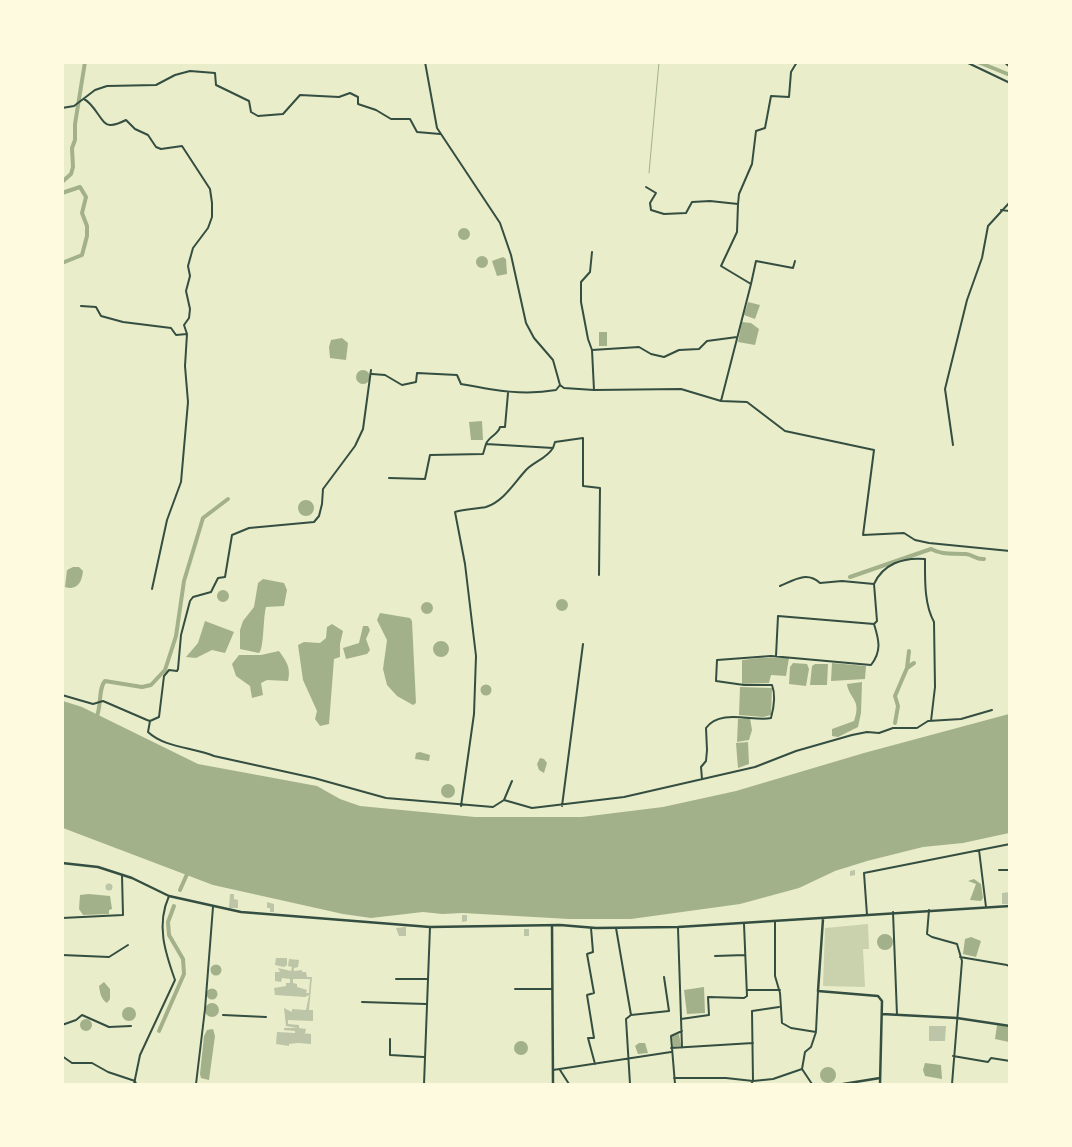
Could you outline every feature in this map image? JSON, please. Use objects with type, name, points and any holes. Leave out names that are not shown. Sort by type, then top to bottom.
[{"type":"street","points":[[425,62],[436,128],[500,223],[511,255],[526,324],[534,338],[553,360],[560,384],[564,388],[594,390],[673,388],[721,401],[747,402],[785,431],[874,450],[863,535],[904,533],[915,540],[929,543],[1010,551]]},
{"type":"street","points":[[750,284],[721,266],[737,232],[739,194],[752,164],[756,131],[765,128],[771,96],[789,97],[791,72],[797,62]]},
{"type":"street","points":[[966,62],[1010,83]]},
{"type":"street","points":[[1004,62],[1010,67]]},
{"type":"street","points":[[62,108],[74,106],[95,90],[107,86],[156,85],[175,75],[190,71],[215,73],[216,85],[249,101],[251,112],[256,116],[284,114],[300,95],[339,97],[350,92],[358,97],[358,104],[376,110],[391,119],[410,119],[417,132],[441,134]]},
{"type":"street","points":[[84,99],[91,103],[104,124],[110,126],[126,120],[135,129],[148,134],[156,147],[182,146],[210,189],[212,217],[208,228],[192,248],[188,266],[190,276],[186,290],[190,309],[189,318],[184,325],[187,334],[185,366],[188,402],[181,482],[167,520],[152,589]]},
{"type":"street","points":[[646,188],[656,193],[650,203],[651,210],[664,214],[686,212],[692,202],[710,200],[738,204]]},
{"type":"street","points":[[953,445],[945,389],[967,300],[982,258],[988,226],[1010,202]]},
{"type":"street","points":[[1001,210],[1010,211]]},
{"type":"street","points":[[592,252],[590,272],[581,282],[581,302],[592,350],[594,390]]},
{"type":"street","points":[[721,401],[756,261],[793,268],[795,261]]},
{"type":"street","points":[[81,306],[96,307],[101,316],[123,322],[162,326],[171,328],[176,335],[187,334]]},
{"type":"street","points":[[592,350],[639,347],[651,354],[664,357],[679,350],[699,349],[706,341],[737,337]]},
{"type":"street","points":[[62,695],[93,704],[103,701],[150,721],[159,718],[164,676],[169,670],[178,669],[181,634],[190,601],[193,597],[211,592],[218,578],[225,577],[232,535],[250,528],[314,522],[319,516],[323,489],[355,446],[363,429],[372,370]]},
{"type":"street","points":[[372,374],[385,375],[402,386],[416,382],[417,373],[457,375],[461,384],[508,393],[556,390],[560,384]]},
{"type":"street","points":[[389,478],[425,479],[430,455],[483,454],[487,440],[498,433],[500,427],[505,427],[508,393]]},
{"type":"street","points":[[461,806],[474,714],[476,656],[465,564],[455,512],[488,506],[518,482],[526,470],[545,458],[555,442],[583,438],[583,486],[600,488],[599,575]]},
{"type":"street","points":[[486,444],[552,448]]},
{"type":"street","points":[[702,778],[701,767],[706,761],[706,728],[709,725],[726,718],[746,716],[764,720],[771,718],[773,710],[775,691],[772,685],[744,685],[716,681],[717,660],[776,656],[871,665],[880,649],[874,624],[877,621],[874,584],[879,573],[885,568],[907,560],[925,559],[926,590],[934,622],[935,687],[930,721]]},
{"type":"street","points":[[780,586],[804,577],[813,577],[820,583],[842,581],[874,584]]},
{"type":"street","points":[[776,656],[778,616],[874,624]]},
{"type":"street","points":[[562,806],[583,644]]},
{"type":"street","points":[[504,800],[532,808],[562,806],[624,797],[755,767],[796,751],[852,735],[867,732],[879,734],[893,728],[917,728],[930,721],[961,719],[992,710]]},
{"type":"street","points":[[150,721],[148,732],[155,738],[178,746],[314,778],[386,798],[461,806],[493,807],[504,800],[512,781]]},
{"type":"street","points":[[867,915],[864,873],[1010,844]]},
{"type":"street","points":[[979,850],[986,907]]},
{"type":"street","points":[[62,862],[98,867],[154,887],[169,896],[213,907],[273,916],[430,927],[552,925],[591,928],[678,927],[1010,906]]},
{"type":"street","points":[[999,870],[1010,870]]},
{"type":"street","points":[[62,918],[123,915],[122,875]]},
{"type":"street","points":[[62,1056],[72,1063],[92,1063],[135,1083],[140,1056],[175,980],[163,947],[162,924],[164,907],[169,896]]},
{"type":"street","points":[[196,1084],[205,1009],[213,907]]},
{"type":"street","points":[[929,910],[927,934],[956,944],[960,957],[952,1084]]},
{"type":"street","points":[[893,912],[897,1015]]},
{"type":"street","points":[[812,1084],[802,1069],[805,1052],[811,1047],[816,1032],[823,919]]},
{"type":"street","points":[[775,921],[775,976],[780,990],[782,1023],[785,1026],[816,1032]]},
{"type":"street","points":[[681,1019],[708,1015],[708,998],[746,997],[744,924]]},
{"type":"street","points":[[552,925],[553,1084]]},
{"type":"street","points":[[424,1084],[430,927]]},
{"type":"street","points":[[678,927],[682,1048]]},
{"type":"street","points":[[591,928],[593,952],[587,954],[594,993],[587,995],[594,1038],[588,1038],[595,1064]]},
{"type":"street","points":[[616,928],[631,1015]]},
{"type":"street","points":[[62,955],[109,957],[128,945]]},
{"type":"street","points":[[715,956],[745,955]]},
{"type":"street","points":[[960,957],[1010,967]]},
{"type":"street","points":[[630,1084],[626,1019],[631,1015],[669,1011],[664,977]]},
{"type":"street","points":[[396,979],[428,979]]},
{"type":"street","points":[[515,989],[552,989]]},
{"type":"street","points":[[747,990],[780,990]]},
{"type":"street","points":[[818,991],[878,996],[882,1001],[880,1084]]},
{"type":"street","points":[[362,1002],[426,1004]]},
{"type":"street","points":[[750,1084],[753,1081],[754,1043],[752,1011],[780,1007]]},
{"type":"street","points":[[882,1014],[957,1018],[1010,1026]]},
{"type":"street","points":[[62,1025],[76,1020],[82,1015],[109,1027],[131,1026]]},
{"type":"street","points":[[222,1015],[266,1017]]},
{"type":"street","points":[[675,1084],[671,1036],[682,1031]]},
{"type":"street","points":[[390,1039],[390,1055],[424,1057]]},
{"type":"street","points":[[671,1048],[754,1043]]},
{"type":"street","points":[[553,1070],[671,1052]]},
{"type":"street","points":[[953,1056],[988,1062],[992,1058],[1010,1061]]},
{"type":"street","points":[[674,1078],[726,1078],[753,1081],[773,1079],[802,1069]]},
{"type":"street","points":[[560,1070],[569,1084]]},
{"type":"street","points":[[843,1084],[880,1078]]},
{"type":"shaded area","points":[[462,228],[466,228],[470,234],[466,240],[462,240],[458,236],[458,232]]},
{"type":"shaded area","points":[[484,256],[487,257],[487,267],[480,268],[477,267],[476,260],[477,257]]},
{"type":"shaded area","points":[[503,257],[506,259],[507,274],[497,276],[492,261]]},
{"type":"shaded area","points":[[748,302],[760,305],[755,319],[744,315]]},
{"type":"shaded area","points":[[742,322],[751,323],[759,329],[755,345],[738,342]]},
{"type":"shaded area","points":[[599,332],[607,332],[607,346],[599,346]]},
{"type":"shaded area","points":[[342,338],[348,343],[346,360],[330,358],[329,347],[331,340]]},
{"type":"shaded area","points":[[363,370],[368,372],[370,377],[368,382],[363,384],[358,382],[356,377],[358,372]]},
{"type":"shaded area","points":[[482,421],[483,440],[471,440],[469,422]]},
{"type":"shaded area","points":[[306,500],[314,508],[306,516],[298,508]]},
{"type":"shaded area","points":[[79,567],[83,571],[81,579],[76,587],[65,587],[67,570]]},
{"type":"shaded area","points":[[263,579],[284,583],[287,590],[284,606],[266,607],[262,646],[259,653],[240,649],[240,630],[243,621],[254,607],[258,583]]},
{"type":"shaded area","points":[[221,590],[225,590],[229,596],[225,602],[221,602],[217,598],[217,594]]},
{"type":"shaded area","points":[[560,599],[564,599],[568,605],[564,611],[560,611],[556,607],[556,603]]},
{"type":"shaded area","points":[[425,602],[429,602],[433,608],[429,614],[425,614],[421,610],[421,606]]},
{"type":"shaded area","points":[[380,613],[410,618],[412,621],[416,703],[413,705],[397,696],[387,685],[383,669],[387,640],[377,620]]},
{"type":"shaded area","points":[[205,621],[234,632],[225,653],[212,650],[196,658],[186,657],[198,643]]},
{"type":"shaded area","points":[[332,624],[343,631],[340,657],[334,659],[329,724],[320,726],[315,719],[317,711],[303,680],[298,645],[304,642],[320,643],[326,638],[327,627]]},
{"type":"shaded area","points":[[363,626],[368,626],[370,630],[366,639],[370,650],[367,654],[346,659],[343,648],[359,643]]},
{"type":"shaded area","points":[[441,641],[447,643],[449,649],[447,655],[441,657],[435,655],[433,649],[435,643]]},
{"type":"shaded area","points":[[279,651],[288,665],[288,681],[267,680],[261,683],[263,695],[252,698],[250,686],[236,676],[232,664],[239,655],[261,655]]},
{"type":"shaded area","points":[[789,658],[786,676],[771,675],[769,683],[742,684],[742,660]]},
{"type":"shaded area","points":[[793,663],[807,664],[809,669],[806,686],[789,684],[790,667]]},
{"type":"shaded area","points":[[832,663],[866,666],[865,679],[831,681]]},
{"type":"shaded area","points":[[815,664],[828,664],[827,685],[810,685],[812,666]]},
{"type":"shaded area","points":[[862,682],[861,713],[858,727],[838,737],[832,736],[832,729],[854,721],[857,708],[847,684]]},
{"type":"shaded area","points":[[486,684],[492,690],[486,696],[480,690]]},
{"type":"shaded area","points":[[740,687],[772,688],[771,715],[763,717],[739,715]]},
{"type":"shaded area","points":[[63,701],[82,707],[198,764],[317,786],[340,799],[360,806],[475,817],[582,817],[663,807],[736,791],[864,753],[1009,714],[1009,833],[963,843],[923,847],[867,861],[835,871],[799,888],[740,904],[631,919],[569,919],[423,912],[371,918],[343,914],[213,885],[63,828]]},
{"type":"shaded area","points":[[750,718],[752,730],[749,740],[737,742],[738,719]]},
{"type":"shaded area","points":[[748,742],[749,764],[738,768],[736,743]]},
{"type":"shaded area","points":[[420,752],[430,755],[429,761],[415,759],[416,753]]},
{"type":"shaded area","points":[[540,758],[544,759],[547,763],[544,773],[539,770],[537,764]]},
{"type":"shaded area","points":[[448,784],[453,786],[455,791],[453,796],[448,798],[443,796],[441,791],[443,786]]},
{"type":"shaded area","points":[[974,879],[981,884],[983,898],[981,901],[970,900],[976,884],[968,881]]},
{"type":"shaded area","points":[[80,895],[110,896],[112,909],[109,910],[109,914],[83,915],[79,909]]},
{"type":"shaded area","points":[[868,924],[869,949],[863,949],[865,987],[823,986],[825,928]]},
{"type":"shaded area","points":[[885,934],[893,942],[885,950],[877,942]]},
{"type":"shaded area","points":[[971,937],[981,941],[976,957],[963,954],[965,939]]},
{"type":"shaded area","points":[[216,964],[222,970],[216,976],[210,970]]},
{"type":"shaded area","points":[[104,982],[110,989],[110,999],[107,1003],[102,998],[99,986]]},
{"type":"shaded area","points":[[704,987],[705,1013],[687,1014],[684,990]]},
{"type":"shaded area","points":[[212,988],[218,994],[212,1000],[206,994]]},
{"type":"shaded area","points":[[209,1003],[215,1003],[219,1010],[215,1017],[209,1017],[205,1013],[205,1007]]},
{"type":"shaded area","points":[[129,1007],[134,1009],[136,1014],[134,1019],[129,1021],[124,1019],[122,1014],[124,1009]]},
{"type":"shaded area","points":[[86,1019],[92,1025],[86,1031],[80,1025]]},
{"type":"shaded area","points":[[997,1025],[1009,1027],[1009,1042],[995,1039]]},
{"type":"shaded area","points":[[213,1029],[215,1036],[209,1080],[201,1078],[200,1074],[204,1036],[207,1030]]},
{"type":"shaded area","points":[[679,1034],[681,1046],[673,1047],[672,1036]]},
{"type":"shaded area","points":[[518,1041],[524,1041],[528,1048],[524,1055],[518,1055],[514,1051],[514,1045]]},
{"type":"shaded area","points":[[639,1043],[645,1043],[648,1053],[638,1054],[635,1046]]},
{"type":"shaded area","points":[[925,1063],[941,1065],[942,1079],[925,1076],[923,1070]]},
{"type":"shaded area","points":[[828,1067],[834,1069],[836,1075],[834,1081],[828,1083],[822,1081],[820,1075],[822,1069]]},
{"type":"building","points":[[855,870],[855,875],[850,876],[850,871]]},
{"type":"building","points":[[109,884],[112,887],[109,890],[106,887]]},
{"type":"building","points":[[1010,892],[1010,904],[1002,904],[1002,893]]},
{"type":"building","points":[[230,894],[234,894],[234,899],[238,900],[238,908],[229,908]]},
{"type":"building","points":[[267,902],[274,904],[274,912],[270,912],[270,908],[267,908]]},
{"type":"building","points":[[462,915],[467,915],[467,921],[462,922]]},
{"type":"building","points":[[406,927],[406,936],[399,936],[396,928]]},
{"type":"building","points":[[524,929],[529,929],[529,936],[524,936]]},
{"type":"building","points":[[276,958],[287,958],[287,965],[284,967],[275,965]]},
{"type":"building","points":[[289,959],[299,960],[298,967],[294,968],[294,971],[302,970],[302,972],[306,972],[307,977],[312,977],[309,1010],[313,1010],[313,1021],[288,1020],[288,1024],[299,1025],[299,1028],[306,1029],[305,1033],[302,1033],[311,1034],[311,1044],[298,1043],[289,1044],[289,1046],[276,1044],[277,1032],[295,1033],[295,1031],[284,1030],[284,1028],[297,1028],[286,1026],[284,1008],[292,1012],[292,1009],[306,1010],[309,995],[305,997],[275,995],[274,988],[286,986],[286,983],[290,983],[290,979],[282,978],[281,982],[275,981],[275,972],[280,972],[278,968],[291,971],[292,967],[288,966]],"holes":[[[293,979],[310,979],[309,993],[306,993],[307,990],[297,987],[297,984],[293,983]]]},
{"type":"building","points":[[929,1026],[946,1026],[945,1041],[929,1041]]},
{"type":"waterway","points":[[62,182],[71,174],[73,167],[72,148],[75,140],[75,124],[85,62]]},
{"type":"waterway","points":[[649,173],[659,62]]},
{"type":"waterway","points":[[978,62],[1010,75]]},
{"type":"waterway","points":[[62,193],[80,187],[86,197],[82,213],[87,226],[87,236],[82,255],[62,263]]},
{"type":"waterway","points":[[96,719],[101,688],[105,681],[142,687],[151,685],[165,670],[176,636],[184,581],[203,518],[228,499]]},
{"type":"waterway","points":[[850,577],[931,549],[939,552],[966,554],[984,559]]},
{"type":"waterway","points":[[907,668],[909,651]]},
{"type":"waterway","points":[[895,723],[898,706],[895,696],[907,668],[914,663]]},
{"type":"waterway","points":[[180,890],[188,872]]},
{"type":"waterway","points":[[159,1031],[184,974],[183,959],[169,935],[168,922],[174,906]]}]
